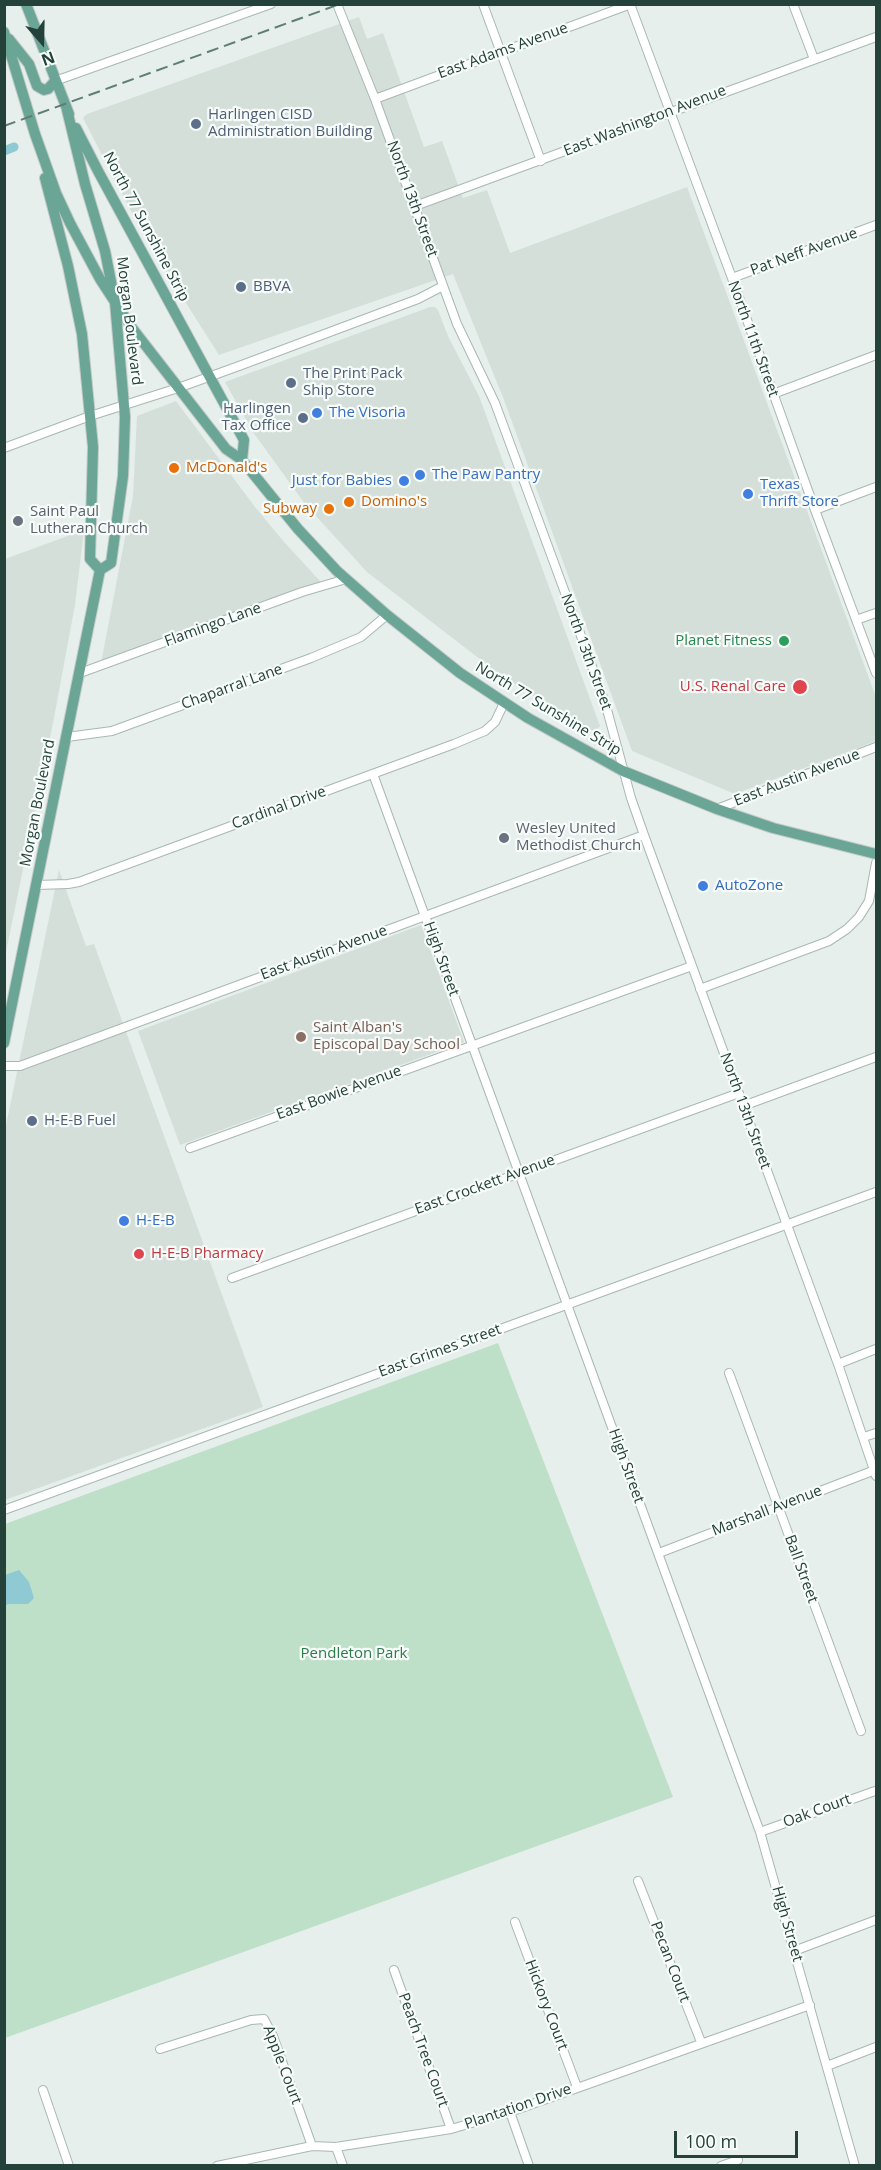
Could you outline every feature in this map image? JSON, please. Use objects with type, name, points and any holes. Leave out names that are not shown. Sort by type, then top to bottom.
[{"type":"main road","name":"North 77 Sunshine Strip","points":[[26,4],[67,110],[244,440],[242,460]]},
{"type":"main road","name":"North 77 Sunshine Strip","points":[[5,33],[35,134],[70,224],[100,279],[178,388],[226,449],[242,460],[298,529],[346,579],[459,673],[562,738],[623,771],[717,809],[801,836],[876,854]]},
{"type":"main road","points":[[5,33],[28,64],[37,86],[44,90],[48,89],[55,81]]},
{"type":"main road","name":"Morgan Boulevard","points":[[4,1043],[100,570],[111,563],[123,476],[124,405],[115,302],[105,251],[85,184],[67,110]]},
{"type":"main road","points":[[35,134],[77,307],[93,447],[90,559],[100,570]]},
{"type":"street","points":[[55,81],[271,4]]},
{"type":"street","name":"North 13th Street","points":[[337,4],[375,99],[461,335],[488,387],[503,425],[606,706],[623,771],[644,836],[838,1364],[875,1473]]},
{"type":"street","points":[[483,4],[540,161]]},
{"type":"street","points":[[793,4],[814,59]]},
{"type":"street","name":"East Adams Avenue","points":[[375,99],[630,5]]},
{"type":"street","name":"North 11th Street","points":[[630,5],[876,673]]},
{"type":"street","name":"East Washington Avenue","points":[[415,207],[670,111],[876,37]]},
{"type":"street","name":"Pat Neff Avenue","points":[[732,278],[876,225]]},
{"type":"street","points":[[4,448],[90,416],[178,388],[418,299],[443,286]]},
{"type":"street","points":[[772,394],[876,355]]},
{"type":"street","points":[[815,510],[876,487]]},
{"type":"street","name":"Flamingo Lane","points":[[80,673],[302,592],[346,579]]},
{"type":"street","points":[[856,620],[876,613]]},
{"type":"street","name":"Chaparral Lane","points":[[67,737],[112,731],[311,658],[361,637],[387,615]]},
{"type":"street","name":"Cardinal Drive","points":[[37,885],[79,882],[454,744],[485,731],[495,722],[504,703]]},
{"type":"street","name":"East Austin Avenue","points":[[717,809],[876,747]]},
{"type":"street","name":"High Street","points":[[373,774],[760,1832],[855,2166]]},
{"type":"street","name":"East Austin Avenue","points":[[4,1066],[20,1066],[644,836]]},
{"type":"street","points":[[700,989],[829,941],[847,929],[859,917],[869,901],[876,863]]},
{"type":"street","name":"East Bowie Avenue","points":[[190,1148],[692,966]]},
{"type":"street","points":[[743,1106],[876,1057]]},
{"type":"street","name":"East Crockett Avenue","points":[[232,1278],[739,1093]]},
{"type":"street","name":"East Grimes Street","points":[[4,1510],[876,1192]]},
{"type":"street","points":[[838,1364],[876,1349]]},
{"type":"street","name":"Ball Street","points":[[729,1373],[861,1731]]},
{"type":"street","points":[[864,1437],[876,1433]]},
{"type":"street","name":"Marshall Avenue","points":[[659,1553],[779,1506],[875,1473]]},
{"type":"street","name":"Oak Court","points":[[760,1832],[874,1791]]},
{"type":"street","name":"Pecan Court","points":[[638,1881],[701,2042]]},
{"type":"street","points":[[794,1951],[876,1920]]},
{"type":"street","name":"Hickory Court","points":[[515,1922],[577,2087]]},
{"type":"street","name":"Peach Tree Court","points":[[394,1970],[451,2129]]},
{"type":"street","name":"Plantation Drive","points":[[216,2166],[312,2146],[336,2147],[451,2129],[510,2112],[810,2005]]},
{"type":"street","name":"Apple Court","points":[[160,2049],[251,2020],[264,2019],[273,2036],[312,2146]]},
{"type":"street","points":[[827,2066],[876,2047]]},
{"type":"street","points":[[43,2090],[69,2166]]},
{"type":"street","points":[[510,2112],[529,2166]]},
{"type":"street","points":[[336,2147],[343,2166]]},
{"type":"street","points":[[722,2166],[738,2160]]},
{"type":"shaded area","points":[[359,17],[367,39],[383,33],[424,147],[442,141],[463,198],[487,190],[510,253],[687,187],[876,697],[876,741],[735,794],[632,751],[504,400],[453,274],[219,355],[146,240],[83,118],[87,114]]},
{"type":"shaded area","points":[[430,307],[438,310],[448,336],[479,396],[600,726],[595,732],[550,707],[494,670],[367,572],[305,504],[253,432],[225,382]]},
{"type":"shaded area","points":[[176,401],[255,507],[321,582],[101,663],[133,496],[137,416]]},
{"type":"shaded area","points":[[84,530],[75,605],[5,957],[5,559]]},
{"type":"shaded area","points":[[59,870],[86,946],[94,944],[263,1407],[5,1500],[5,1130]]},
{"type":"shaded area","name":"Saint Alban's Episcopal Day School","points":[[421,925],[464,1042],[180,1145],[138,1031]]},
{"type":"green space","name":"Pendleton Park","points":[[498,1343],[673,1797],[5,2038],[5,1524]]},
{"type":"water","points":[[19,1570],[29,1582],[34,1598],[28,1604],[5,1606],[5,1575]]},
{"type":"waterway","points":[[4,151],[14,147]]},
{"type":"railway","points":[[4,126],[340,4]]},
{"type":"place","name":"Harlingen CISD Administration Building","points":[[196,124]]},
{"type":"place","name":"BBVA","points":[[241,287]]},
{"type":"place","name":"The Print Pack Ship Store","points":[[291,383]]},
{"type":"place","name":"The Visoria","points":[[317,413]]},
{"type":"place","name":"Harlingen Tax Office","points":[[303,418]]},
{"type":"place","name":"McDonald's","points":[[174,468]]},
{"type":"place","name":"The Paw Pantry","points":[[420,475]]},
{"type":"place","name":"Just for Babies","points":[[404,481]]},
{"type":"place","name":"Texas Thrift Store","points":[[748,494]]},
{"type":"place","name":"Domino's","points":[[349,502]]},
{"type":"place","name":"Subway","points":[[329,509]]},
{"type":"place","name":"Saint Paul Lutheran Church","points":[[18,521]]},
{"type":"place","name":"Planet Fitness","points":[[784,641]]},
{"type":"place","name":"U.S. Renal Care","points":[[800,687]]},
{"type":"place","name":"Wesley United Methodist Church","points":[[504,838]]},
{"type":"place","name":"AutoZone","points":[[703,886]]},
{"type":"place","name":"Saint Alban's Episcopal Day School","points":[[301,1037]]},
{"type":"place","name":"H-E-B Fuel","points":[[32,1121]]},
{"type":"place","name":"H-E-B","points":[[124,1221]]},
{"type":"place","name":"H-E-B Pharmacy","points":[[139,1254]]}]
